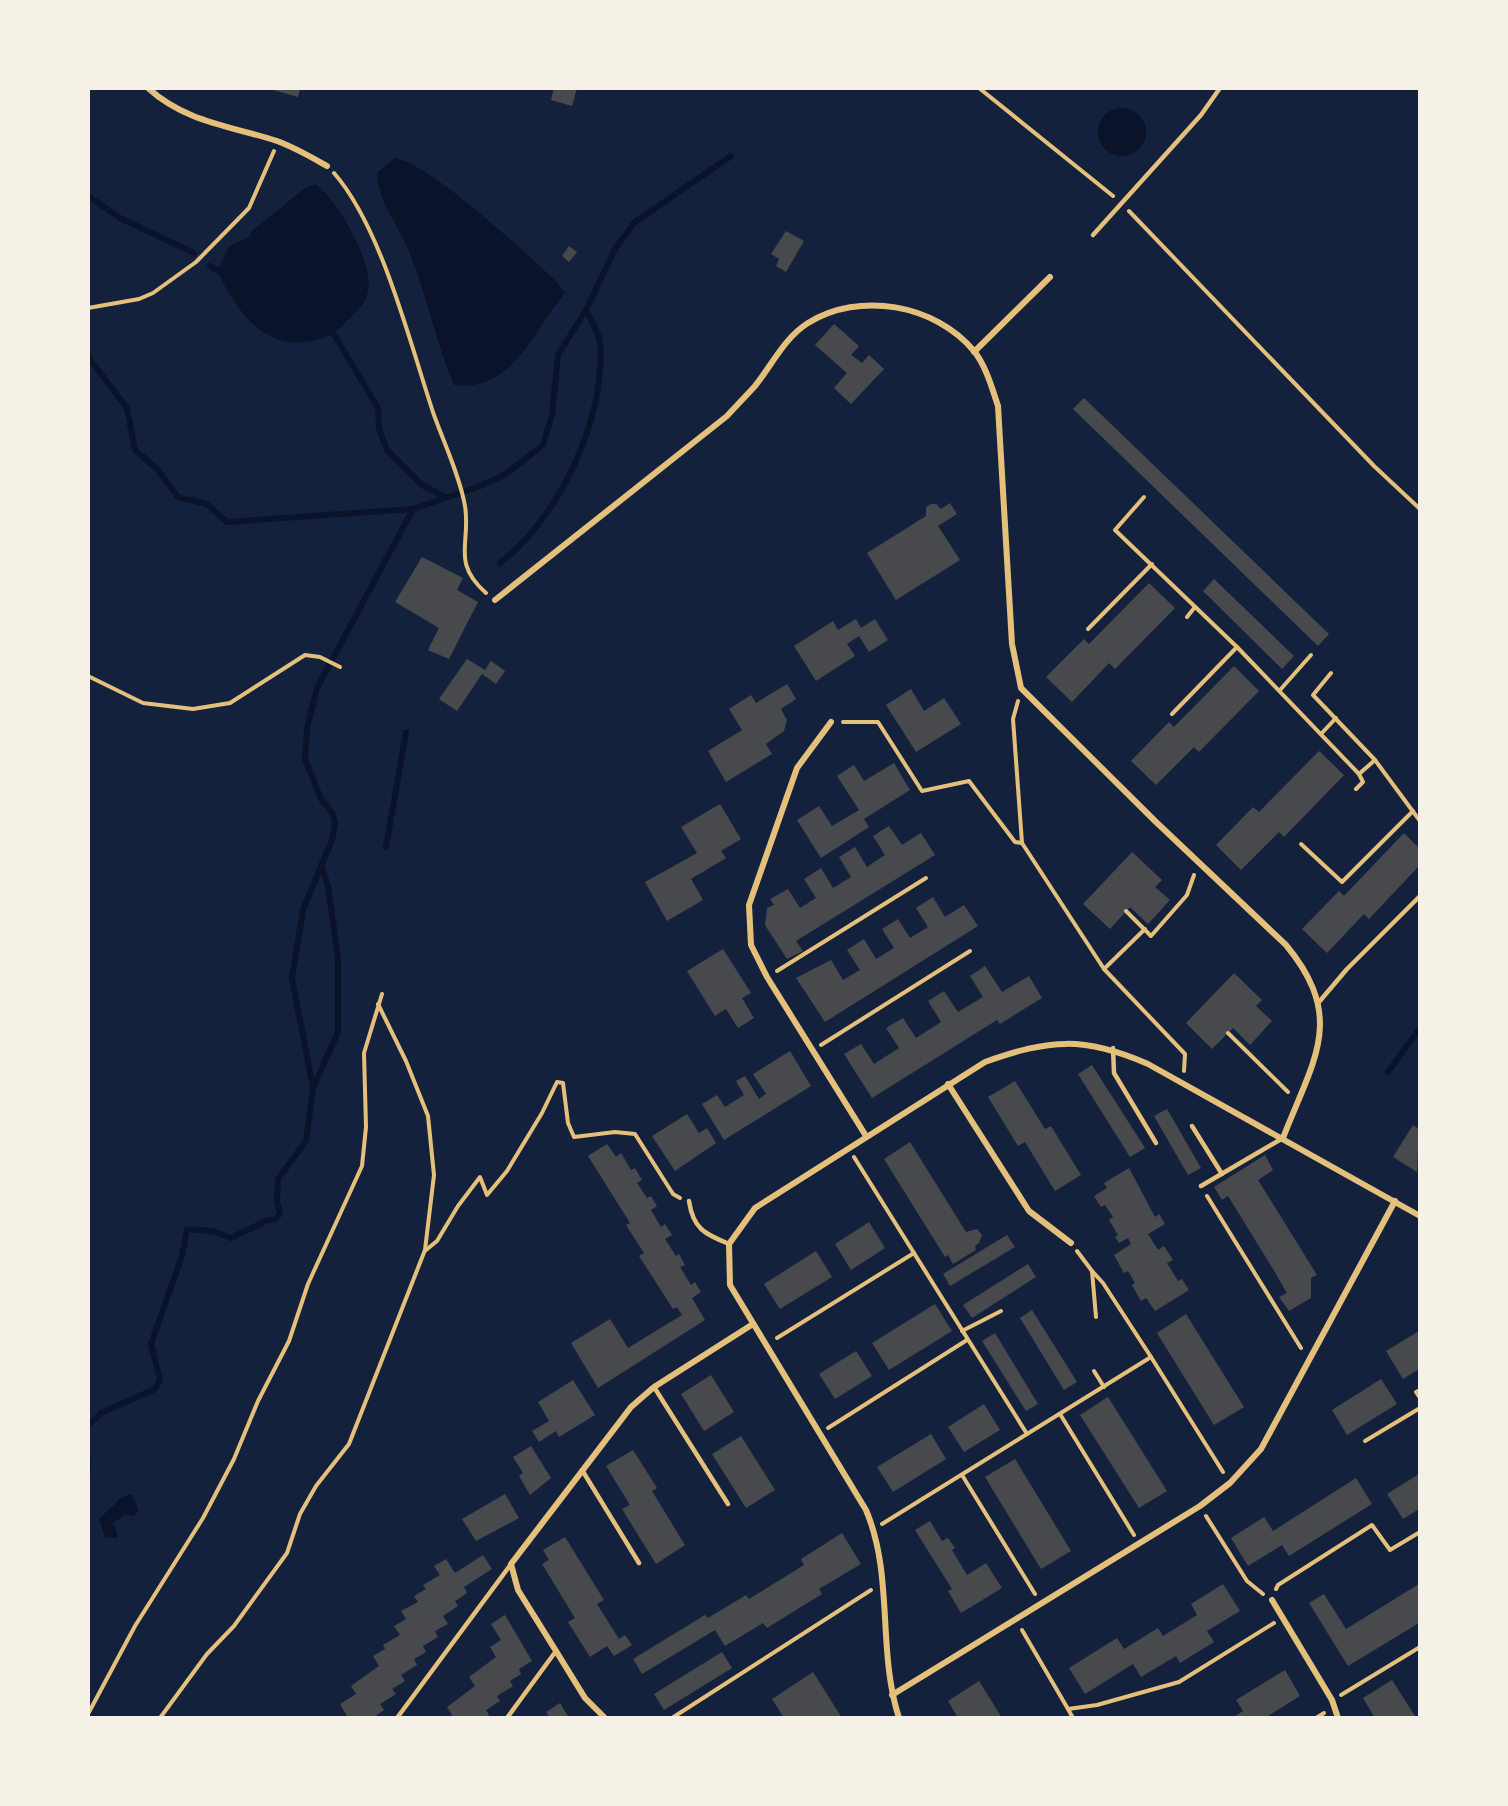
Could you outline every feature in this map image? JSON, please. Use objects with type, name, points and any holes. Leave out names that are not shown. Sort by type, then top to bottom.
[{"type":"street","points":[[148,88],[178,111],[277,141],[327,166]]},
{"type":"street","points":[[974,352],[1050,277]]},
{"type":"street","points":[[495,600],[727,416],[756,385],[784,344],[807,324],[838,309],[873,305],[909,309],[947,328],[974,352],[990,381],[998,406],[1011,644],[1021,688],[1286,945],[1304,966],[1319,1002],[1322,1023],[1318,1048],[1283,1138]]},
{"type":"street","points":[[831,722],[797,768],[749,905],[751,945],[767,977],[866,1136]]},
{"type":"street","points":[[899,1718],[892,1695],[883,1583],[874,1529],[866,1510],[730,1285],[729,1244],[755,1208],[985,1062],[1026,1048],[1065,1043],[1113,1048],[1184,1083],[1419,1216]]},
{"type":"street","points":[[948,1084],[1029,1211],[1071,1244]]},
{"type":"street","points":[[892,1695],[1200,1506],[1230,1483],[1261,1449],[1308,1358],[1395,1201]]},
{"type":"street","points":[[605,1718],[585,1698],[518,1590],[511,1564],[631,1407],[654,1387],[753,1324]]},
{"type":"street","points":[[1272,1600],[1332,1700],[1338,1718]]},
{"type":"lane","points":[[1093,235],[1201,115],[1220,88]]},
{"type":"lane","points":[[1319,1002],[1347,969],[1419,896]]},
{"type":"lane","points":[[1113,1048],[1114,1073],[1156,1143]]},
{"type":"lane","points":[[1192,1126],[1222,1174]]},
{"type":"lane","points":[[1200,1186],[1283,1138]]},
{"type":"lane","points":[[689,1202],[691,1216],[699,1228],[729,1244]]},
{"type":"lane","points":[[654,1387],[728,1504]]},
{"type":"lane","points":[[582,1470],[639,1563]]},
{"type":"lane","points":[[397,1718],[511,1564]]},
{"type":"lane","points":[[507,1718],[556,1651]]},
{"type":"path","points":[[979,88],[1123,204],[1374,466],[1419,509]]},
{"type":"path","points":[[88,308],[139,299],[153,293],[196,262],[249,208],[263,182],[277,141]]},
{"type":"path","points":[[327,166],[344,184],[380,254],[465,506],[465,566],[474,582],[495,600]]},
{"type":"path","points":[[1144,497],[1114,530],[1237,647],[1359,774],[1363,782],[1356,789]]},
{"type":"path","points":[[1088,629],[1152,564]]},
{"type":"path","points":[[1186,617],[1195,607]]},
{"type":"path","points":[[1172,714],[1237,647]]},
{"type":"path","points":[[1280,690],[1311,655]]},
{"type":"path","points":[[88,676],[143,703],[193,709],[230,703],[305,656],[320,657],[340,667]]},
{"type":"path","points":[[1331,673],[1314,695],[1375,760],[1419,821]]},
{"type":"path","points":[[1021,688],[1013,719],[1022,843],[1104,969],[1185,1054],[1184,1083]]},
{"type":"path","points":[[1321,734],[1336,718]]},
{"type":"path","points":[[831,722],[878,722],[922,791],[969,781],[1015,842],[1022,843]]},
{"type":"path","points":[[1359,774],[1375,760]]},
{"type":"path","points":[[1301,844],[1342,882],[1413,812]]},
{"type":"path","points":[[1126,911],[1151,936],[1187,895],[1192,877],[1202,865]]},
{"type":"path","points":[[767,977],[926,878]]},
{"type":"path","points":[[1104,969],[1145,929]]},
{"type":"path","points":[[812,1050],[970,951]]},
{"type":"path","points":[[88,1714],[135,1626],[202,1518],[234,1459],[258,1401],[289,1341],[313,1274],[362,1166],[366,1127],[364,1053],[382,994]]},
{"type":"path","points":[[160,1718],[207,1654],[234,1626],[286,1553],[300,1514],[316,1486],[349,1444],[425,1250],[434,1175],[428,1116],[406,1061],[378,1004]]},
{"type":"path","points":[[1228,1033],[1298,1100]]},
{"type":"path","points":[[425,1250],[437,1241],[458,1206],[480,1177],[487,1195],[507,1171],[542,1113],[557,1082],[563,1083],[568,1124],[573,1137],[615,1132],[635,1134],[673,1194],[689,1202]]},
{"type":"path","points":[[861,1170],[1026,1434]]},
{"type":"path","points":[[1200,1186],[1308,1358]]},
{"type":"path","points":[[1071,1244],[1103,1284],[1230,1483]]},
{"type":"path","points":[[766,1345],[914,1253]]},
{"type":"path","points":[[1092,1271],[1096,1317]]},
{"type":"path","points":[[962,1331],[1001,1311]]},
{"type":"path","points":[[820,1434],[967,1340]]},
{"type":"path","points":[[874,1529],[1151,1357]]},
{"type":"path","points":[[1094,1371],[1104,1387]]},
{"type":"path","points":[[1419,1390],[1416,1392],[1419,1398]]},
{"type":"path","points":[[1365,1441],[1419,1408]]},
{"type":"path","points":[[1059,1414],[1139,1543]]},
{"type":"path","points":[[962,1475],[1041,1603]]},
{"type":"path","points":[[1200,1506],[1246,1581],[1272,1600],[1278,1585],[1372,1525],[1390,1550],[1419,1532]]},
{"type":"path","points":[[672,1718],[883,1583]]},
{"type":"path","points":[[1068,1709],[1097,1705],[1179,1682],[1282,1618]]},
{"type":"path","points":[[1016,1619],[1074,1718]]},
{"type":"path","points":[[1332,1700],[1419,1647]]},
{"type":"water","points":[[1122,108],[1139,115],[1146,132],[1139,149],[1122,156],[1105,149],[1098,132],[1105,115]]},
{"type":"water","points":[[395,158],[431,176],[477,211],[554,279],[565,293],[519,356],[492,379],[474,385],[454,385],[415,266],[378,184],[377,173]]},
{"type":"water","points":[[316,184],[335,205],[353,234],[366,265],[368,292],[361,306],[335,332],[312,341],[290,342],[263,332],[251,322],[232,298],[217,271],[229,246],[248,238],[252,231],[305,188]]},
{"type":"water","points":[[132,1494],[139,1511],[133,1516],[125,1515],[113,1523],[117,1538],[105,1537],[99,1519],[122,1497]]},
{"type":"building","points":[[266,88],[300,88],[298,97]]},
{"type":"building","points":[[554,88],[577,88],[572,106],[551,100]]},
{"type":"building","points":[[786,231],[804,241],[786,272],[776,266],[779,259],[771,254]]},
{"type":"building","points":[[569,246],[577,252],[569,262],[562,256]]},
{"type":"building","points":[[834,324],[859,346],[851,355],[862,363],[869,355],[884,369],[851,404],[834,388],[847,373],[815,345]]},
{"type":"building","points":[[1084,398],[1329,634],[1318,646],[1073,409]]},
{"type":"building","points":[[950,503],[957,514],[938,526],[960,560],[896,600],[867,553],[926,516],[926,507],[936,504],[941,509]]},
{"type":"building","points":[[422,557],[463,578],[457,590],[478,602],[449,659],[428,650],[439,628],[395,602]]},
{"type":"building","points":[[1214,579],[1294,656],[1282,669],[1203,591]]},
{"type":"building","points":[[1149,583],[1175,608],[1115,669],[1109,663],[1072,702],[1046,677],[1084,639],[1089,644]]},
{"type":"building","points":[[856,619],[861,628],[875,619],[888,640],[869,652],[859,636],[847,644],[855,656],[816,681],[794,646],[833,621],[838,630]]},
{"type":"building","points":[[467,659],[485,670],[491,661],[505,671],[496,684],[482,674],[457,711],[439,699]]},
{"type":"building","points":[[1234,666],[1259,691],[1199,752],[1194,747],[1156,785],[1131,761],[1169,722],[1174,727]]},
{"type":"building","points":[[787,684],[796,699],[781,709],[787,720],[784,731],[766,744],[772,754],[726,782],[708,751],[742,730],[729,709],[751,695],[756,703]]},
{"type":"building","points":[[911,689],[924,711],[944,698],[961,724],[916,752],[886,705]]},
{"type":"building","points":[[1319,751],[1344,775],[1284,837],[1279,832],[1241,870],[1216,845],[1253,807],[1259,812]]},
{"type":"building","points":[[894,763],[910,790],[864,819],[869,827],[821,858],[797,820],[819,806],[832,826],[859,810],[837,776],[854,765],[864,781]]},
{"type":"building","points":[[720,804],[741,839],[721,851],[726,858],[691,879],[703,900],[667,921],[645,882],[697,853],[681,827]]},
{"type":"building","points":[[889,826],[902,845],[921,833],[935,855],[796,941],[803,951],[787,959],[765,925],[767,908],[774,905],[770,899],[788,889],[800,908],[816,898],[804,879],[821,868],[833,888],[851,877],[839,857],[855,847],[867,867],[885,855],[873,836]]},
{"type":"building","points":[[1404,833],[1419,848],[1419,866],[1369,919],[1364,914],[1327,953],[1302,929],[1339,891],[1344,896]]},
{"type":"building","points":[[1132,852],[1162,880],[1155,887],[1170,900],[1148,924],[1130,907],[1110,929],[1083,904]]},
{"type":"building","points":[[933,897],[945,917],[964,905],[978,926],[825,1022],[796,978],[831,960],[843,980],[860,970],[847,950],[864,939],[876,959],[894,948],[882,929],[898,919],[910,938],[928,927],[916,908]]},
{"type":"building","points":[[723,949],[751,993],[742,998],[754,1018],[738,1028],[726,1009],[715,1016],[687,971]]},
{"type":"building","points":[[985,966],[1002,992],[1029,976],[1042,998],[1000,1024],[997,1020],[872,1098],[844,1054],[861,1044],[874,1064],[899,1048],[886,1028],[903,1018],[916,1038],[941,1022],[928,1001],[944,991],[958,1012],[983,997],[970,976]]},
{"type":"building","points":[[1234,973],[1262,1000],[1256,1006],[1272,1021],[1250,1045],[1233,1028],[1212,1049],[1186,1023]]},
{"type":"building","points":[[790,1051],[811,1086],[724,1140],[702,1104],[717,1095],[725,1107],[744,1095],[736,1081],[745,1076],[759,1099],[766,1094],[753,1074]]},
{"type":"building","points":[[1092,1065],[1145,1148],[1130,1157],[1078,1074]]},
{"type":"building","points":[[1015,1081],[1045,1129],[1051,1126],[1081,1175],[1055,1191],[1025,1142],[1018,1146],[988,1097]]},
{"type":"building","points":[[1167,1109],[1201,1168],[1188,1175],[1154,1116]]},
{"type":"building","points":[[687,1114],[699,1133],[707,1128],[716,1143],[675,1171],[652,1136]]},
{"type":"building","points":[[1413,1125],[1419,1129],[1417,1172],[1393,1157]]},
{"type":"building","points":[[910,1142],[966,1232],[977,1229],[982,1235],[975,1246],[976,1250],[953,1264],[948,1255],[945,1257],[884,1159]]},
{"type":"building","points":[[607,1144],[616,1157],[621,1153],[631,1170],[635,1168],[642,1180],[637,1183],[647,1198],[651,1196],[657,1206],[651,1210],[661,1227],[665,1224],[672,1235],[665,1239],[676,1256],[679,1254],[685,1265],[680,1267],[691,1285],[695,1282],[701,1292],[692,1298],[705,1320],[598,1388],[571,1343],[610,1319],[628,1348],[682,1315],[677,1307],[673,1309],[639,1256],[644,1253],[626,1225],[630,1223],[588,1156]]},
{"type":"building","points":[[1265,1155],[1273,1170],[1258,1180],[1317,1275],[1311,1278],[1311,1298],[1289,1311],[1279,1297],[1287,1293],[1273,1269],[1228,1196],[1222,1200],[1214,1187]]},
{"type":"building","points":[[1129,1168],[1155,1217],[1159,1214],[1165,1224],[1148,1234],[1158,1250],[1164,1246],[1173,1260],[1167,1263],[1178,1281],[1182,1279],[1189,1290],[1155,1311],[1146,1298],[1141,1301],[1132,1285],[1135,1283],[1128,1271],[1124,1273],[1114,1255],[1131,1244],[1128,1238],[1119,1243],[1115,1237],[1118,1235],[1109,1220],[1113,1217],[1105,1205],[1101,1207],[1094,1196],[1107,1188],[1104,1183]]},
{"type":"building","points":[[869,1222],[885,1248],[851,1270],[835,1244]]},
{"type":"building","points":[[1007,1235],[1015,1247],[950,1286],[943,1274]]},
{"type":"building","points":[[816,1251],[832,1277],[780,1309],[764,1284]]},
{"type":"building","points":[[1028,1264],[1036,1277],[972,1318],[963,1305]]},
{"type":"building","points":[[935,1304],[952,1331],[889,1370],[872,1343]]},
{"type":"building","points":[[1032,1310],[1077,1382],[1064,1390],[1020,1318]]},
{"type":"building","points":[[1186,1314],[1244,1407],[1214,1425],[1157,1333]]},
{"type":"building","points":[[1419,1331],[1419,1369],[1403,1379],[1386,1351]]},
{"type":"building","points":[[995,1333],[1038,1404],[1026,1411],[982,1341]]},
{"type":"building","points":[[856,1351],[872,1376],[835,1399],[819,1374]]},
{"type":"building","points":[[711,1375],[734,1412],[704,1431],[681,1394]]},
{"type":"building","points":[[1381,1379],[1397,1404],[1347,1435],[1332,1410]]},
{"type":"building","points":[[573,1380],[595,1415],[559,1437],[556,1431],[539,1442],[532,1431],[549,1421],[538,1402]]},
{"type":"building","points":[[1108,1397],[1167,1491],[1139,1508],[1080,1415]]},
{"type":"building","points":[[984,1404],[1000,1430],[964,1452],[948,1427]]},
{"type":"building","points":[[931,1434],[946,1459],[893,1492],[877,1467]]},
{"type":"building","points":[[741,1436],[775,1490],[746,1508],[712,1454]]},
{"type":"building","points":[[531,1446],[551,1478],[530,1495],[519,1476],[523,1473],[513,1457]]},
{"type":"building","points":[[633,1450],[657,1488],[652,1491],[685,1545],[656,1564],[622,1509],[630,1505],[606,1466]]},
{"type":"building","points":[[1015,1459],[1071,1551],[1041,1569],[985,1477]]},
{"type":"building","points":[[1419,1474],[1419,1509],[1403,1519],[1387,1494]]},
{"type":"building","points":[[1356,1478],[1372,1504],[1289,1556],[1282,1545],[1248,1566],[1231,1538],[1264,1517],[1273,1531]]},
{"type":"building","points":[[505,1494],[519,1518],[476,1541],[462,1519]]},
{"type":"building","points":[[930,1521],[942,1541],[948,1538],[955,1548],[952,1550],[967,1575],[986,1563],[1002,1588],[961,1613],[948,1591],[952,1589],[915,1530]]},
{"type":"building","points":[[842,1533],[861,1564],[819,1589],[822,1594],[767,1628],[763,1623],[725,1646],[715,1630],[642,1674],[633,1659],[705,1615],[708,1618],[746,1595],[749,1599],[804,1565],[801,1559]]},
{"type":"building","points":[[565,1537],[604,1600],[597,1604],[619,1639],[625,1635],[632,1645],[614,1656],[607,1646],[590,1657],[568,1622],[575,1618],[542,1564],[549,1560],[543,1550]]},
{"type":"building","points":[[483,1555],[492,1569],[464,1587],[467,1593],[455,1601],[458,1606],[443,1616],[448,1624],[435,1631],[438,1637],[423,1646],[426,1652],[414,1659],[417,1665],[401,1675],[405,1681],[392,1689],[396,1694],[380,1704],[384,1710],[373,1718],[348,1718],[340,1704],[356,1694],[351,1686],[379,1666],[373,1656],[385,1649],[383,1645],[400,1635],[394,1626],[406,1619],[401,1611],[418,1602],[414,1596],[426,1589],[423,1585],[440,1575],[434,1566],[446,1559],[455,1573]]},
{"type":"building","points":[[1223,1584],[1240,1611],[1207,1631],[1214,1642],[1180,1663],[1176,1656],[1141,1677],[1133,1664],[1085,1694],[1069,1668],[1117,1638],[1124,1649],[1158,1628],[1163,1636],[1197,1615],[1191,1604]]},
{"type":"building","points":[[1419,1584],[1419,1623],[1348,1666],[1309,1603],[1324,1594],[1346,1629]]},
{"type":"building","points":[[505,1615],[532,1661],[519,1669],[521,1674],[510,1681],[513,1686],[497,1696],[500,1701],[486,1710],[489,1715],[486,1718],[449,1718],[452,1715],[447,1707],[475,1686],[469,1677],[496,1657],[490,1647],[501,1640],[491,1624]]},
{"type":"building","points":[[722,1652],[732,1668],[664,1710],[654,1694]]},
{"type":"building","points":[[1285,1670],[1300,1696],[1265,1718],[1232,1718],[1243,1711],[1236,1700]]},
{"type":"building","points":[[813,1672],[842,1718],[784,1718],[772,1699]]},
{"type":"building","points":[[1392,1680],[1415,1716],[1413,1718],[1375,1718],[1363,1698]]},
{"type":"building","points":[[979,1681],[1002,1718],[958,1718],[948,1701]]},
{"type":"building","points":[[560,1703],[569,1718],[550,1718],[546,1712]]},
{"type":"waterway","points":[[88,1426],[101,1413],[155,1389],[160,1380],[151,1344],[182,1256],[187,1229],[213,1231],[231,1238],[268,1220],[276,1219],[280,1213],[277,1202],[278,1179],[306,1141],[313,1088],[292,978],[303,910],[332,840],[335,823],[333,814],[321,799],[305,759],[307,728],[317,688],[413,509],[478,487],[506,474],[543,445],[552,415],[558,355],[586,310],[615,249],[635,222],[731,156]]},
{"type":"waterway","points":[[88,196],[120,218],[194,253]]},
{"type":"waterway","points":[[210,266],[224,274]]},
{"type":"waterway","points":[[500,563],[521,544],[541,520],[559,493],[587,434],[600,373],[600,340],[586,310]]},
{"type":"waterway","points":[[329,326],[378,408],[379,429],[387,450],[422,485],[445,497]]},
{"type":"waterway","points":[[88,357],[127,408],[135,450],[158,470],[178,497],[207,504],[227,522],[413,509]]},
{"type":"waterway","points":[[386,847],[406,732]]},
{"type":"waterway","points":[[313,1088],[338,1032],[338,958],[328,886],[321,865]]},
{"type":"waterway","points":[[1388,1072],[1420,1028]]},
{"type":"waterway","points":[[88,1459],[88,1474]]}]
